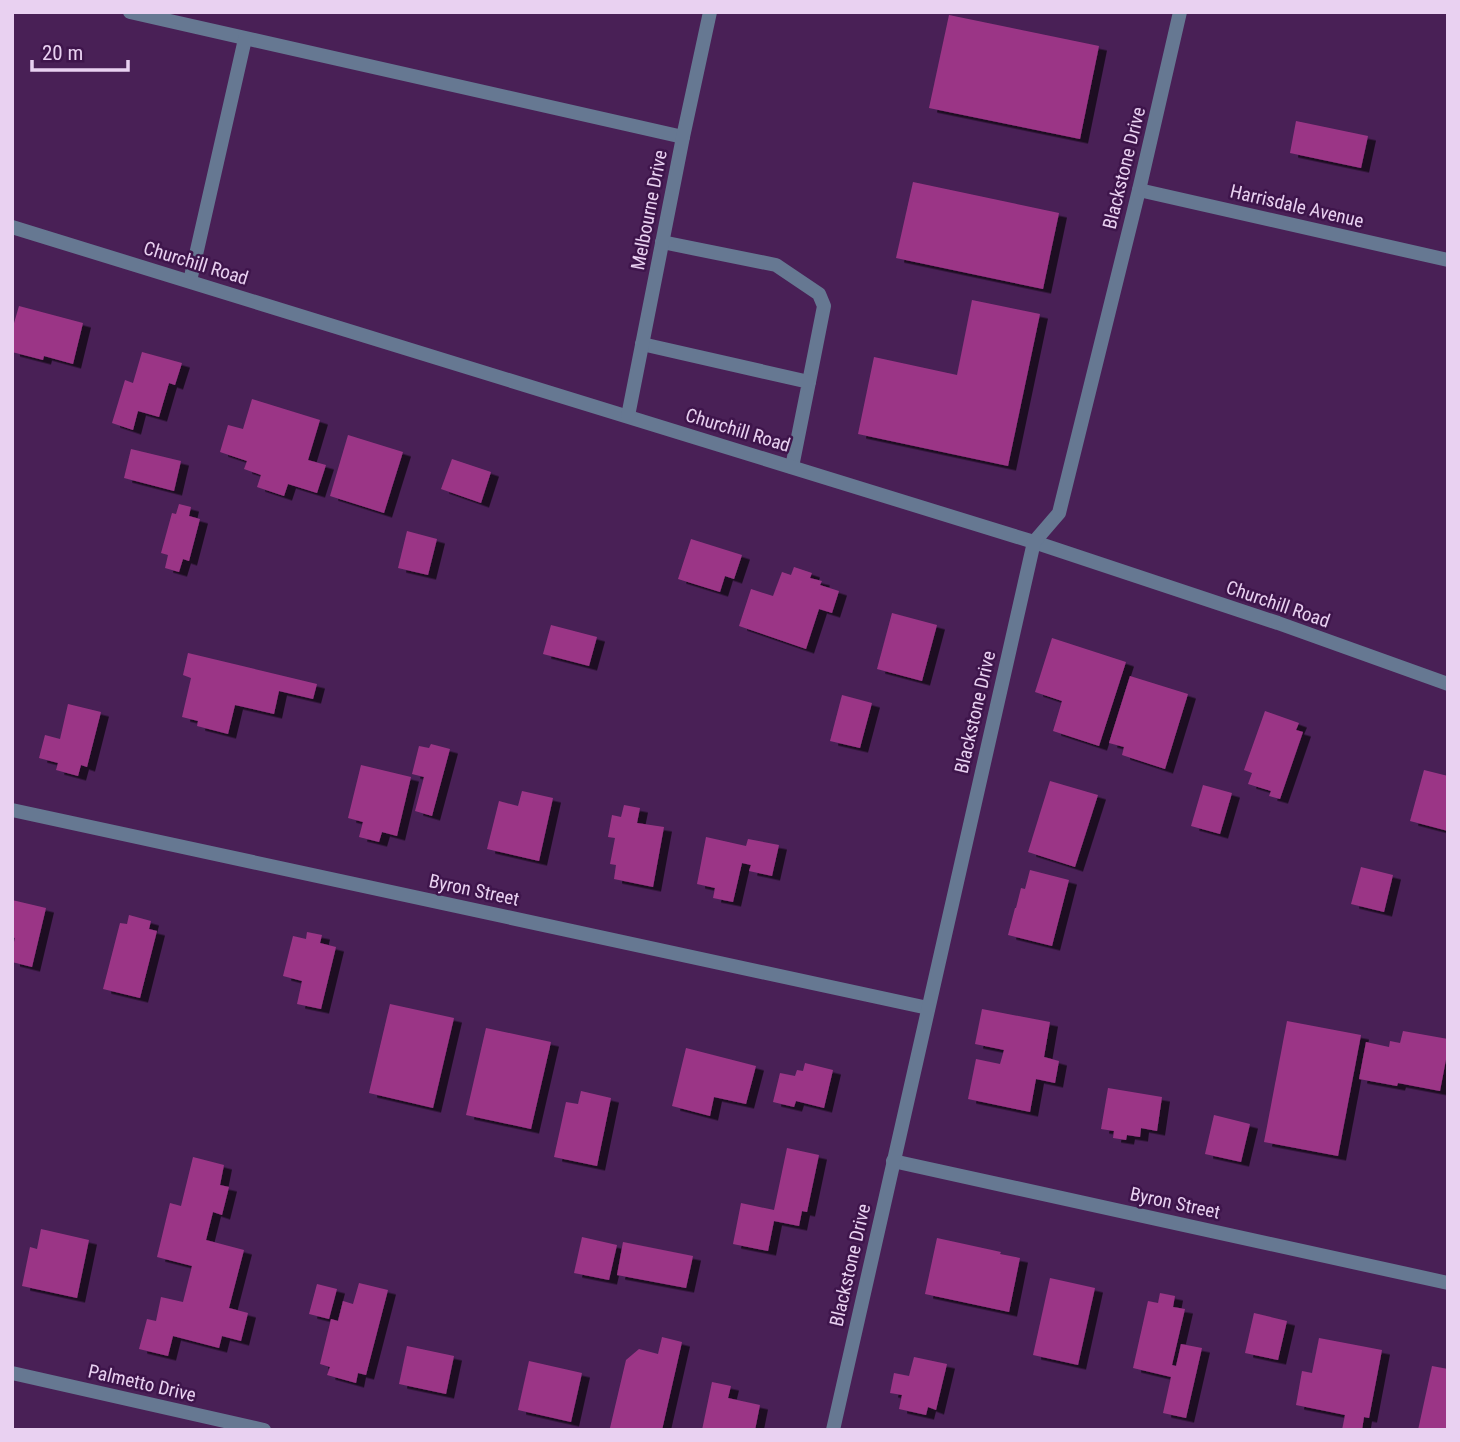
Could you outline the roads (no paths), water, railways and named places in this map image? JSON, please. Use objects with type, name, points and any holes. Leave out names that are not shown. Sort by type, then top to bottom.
[{"type":"street","points":[[130,12],[682,137]]},
{"type":"street","name":"Melbourne Drive","points":[[628,416],[682,137],[710,12]]},
{"type":"street","name":"Blackstone Drive","points":[[833,1430],[1034,542],[1059,513],[1180,12]]},
{"type":"street","points":[[190,281],[245,39]]},
{"type":"street","name":"Harrisdale Avenue","points":[[1139,190],[1448,260]]},
{"type":"street","name":"Churchill Road","points":[[12,227],[1034,542],[1278,623],[1448,684]]},
{"type":"street","points":[[662,242],[776,265],[819,294],[824,306],[792,467]]},
{"type":"street","points":[[642,344],[809,382]]},
{"type":"street","name":"Byron Street","points":[[12,810],[928,1008]]},
{"type":"street","name":"Byron Street","points":[[893,1161],[1448,1283]]},
{"type":"street","name":"Palmetto Drive","points":[[12,1373],[264,1430]]}]
